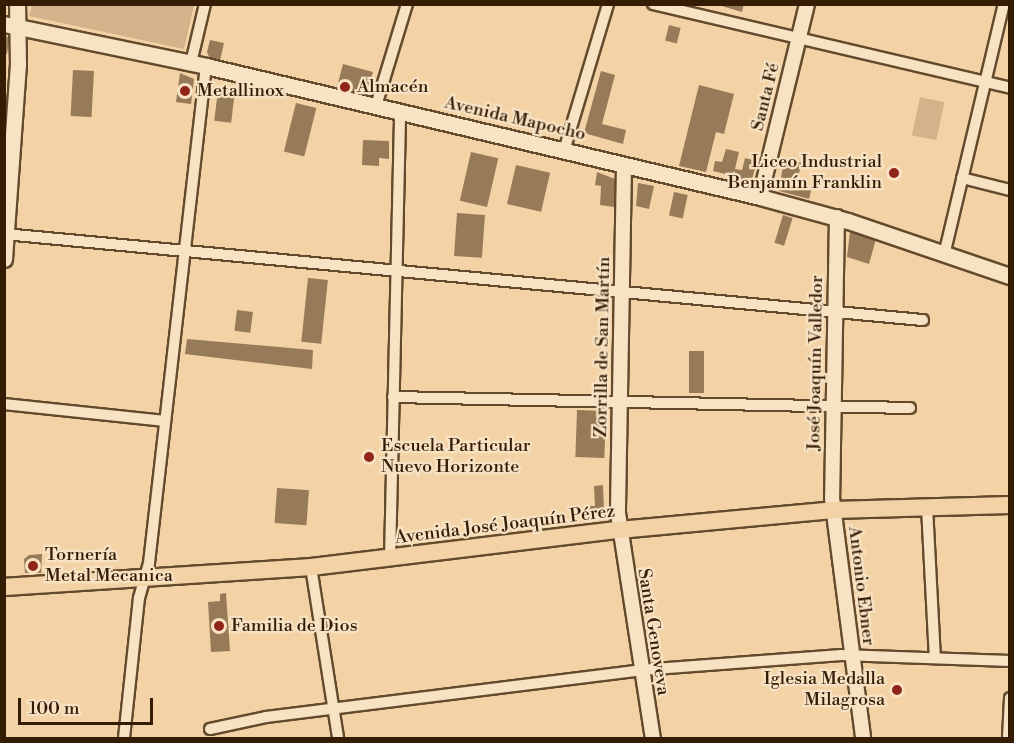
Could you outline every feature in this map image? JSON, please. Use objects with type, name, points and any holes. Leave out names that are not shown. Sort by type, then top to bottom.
[{"type":"main road","points":[[4,260],[11,25],[17,4]]},
{"type":"main road","name":"Avenida Mapocho","points":[[11,25],[198,65],[760,197],[837,217],[945,251],[1010,276]]},
{"type":"main road","name":"Avenida José Joaquín Pérez","points":[[4,587],[144,580],[311,567],[619,530],[833,510],[1010,505]]},
{"type":"street","points":[[124,738],[185,249],[198,65],[205,4]]},
{"type":"street","points":[[376,106],[407,4]]},
{"type":"street","points":[[564,151],[608,4]]},
{"type":"street","points":[[653,4],[1010,88]]},
{"type":"street","name":"Santa Fé","points":[[760,197],[807,4]]},
{"type":"street","points":[[945,251],[1004,4]]},
{"type":"street","points":[[390,559],[400,112]]},
{"type":"street","name":"Zorrilla de San Martín","points":[[619,530],[624,165]]},
{"type":"street","points":[[962,178],[1010,190]]},
{"type":"street","name":"José Joaquín Valledor","points":[[833,510],[837,217]]},
{"type":"street","points":[[5,234],[396,268],[923,320]]},
{"type":"street","points":[[393,397],[910,408]]},
{"type":"street","points":[[4,404],[165,421]]},
{"type":"street","points":[[927,507],[935,658]]},
{"type":"street","name":"Antonio Ebner","points":[[833,510],[863,738]]},
{"type":"street","name":"Santa Genoveva","points":[[619,530],[653,738]]},
{"type":"street","points":[[311,567],[338,738]]},
{"type":"street","points":[[210,729],[333,709],[641,670],[851,654],[1010,661]]},
{"type":"street","points":[[1008,738],[1010,698]]},
{"type":"shaded area","points":[[32,4],[194,5],[184,49],[29,16]]},
{"type":"shaded area","points":[[920,97],[944,102],[936,140],[912,135]]},
{"type":"building","points":[[715,4],[744,4],[742,12]]},
{"type":"building","points":[[669,25],[681,28],[677,43],[665,41]]},
{"type":"building","points":[[4,33],[9,39],[7,54],[4,53]]},
{"type":"building","points":[[210,40],[224,43],[220,61],[210,59],[207,52]]},
{"type":"building","points":[[343,64],[373,72],[367,91],[362,94],[337,87]]},
{"type":"building","points":[[73,70],[94,71],[92,117],[71,116]]},
{"type":"building","points":[[601,71],[615,75],[602,124],[626,130],[623,144],[584,133]]},
{"type":"building","name":"Metallinox","points":[[180,73],[194,79],[191,104],[176,102]]},
{"type":"building","points":[[699,85],[734,94],[724,134],[716,132],[706,172],[679,166]]},
{"type":"building","points":[[218,90],[235,92],[231,123],[214,121]]},
{"type":"building","points":[[296,103],[316,108],[304,157],[284,152]]},
{"type":"building","points":[[363,140],[389,141],[389,159],[379,158],[379,166],[362,165]]},
{"type":"building","points":[[726,149],[739,152],[735,169],[742,170],[745,158],[757,161],[752,179],[747,183],[733,180],[735,171],[729,175],[713,171],[715,161],[722,162]]},
{"type":"building","points":[[471,152],[498,158],[487,207],[460,201]]},
{"type":"building","points":[[784,159],[802,163],[796,183],[812,187],[809,199],[779,191]]},
{"type":"building","points":[[516,165],[550,173],[541,212],[507,204]]},
{"type":"building","points":[[597,172],[615,179],[614,207],[600,205],[601,186],[595,185]]},
{"type":"building","points":[[638,183],[654,186],[649,209],[636,206]]},
{"type":"building","points":[[674,192],[688,195],[683,218],[669,215]]},
{"type":"building","points":[[457,213],[485,215],[482,258],[454,256]]},
{"type":"building","points":[[783,215],[793,218],[784,246],[775,243]]},
{"type":"building","points":[[850,232],[876,239],[869,264],[847,257]]},
{"type":"building","points":[[308,278],[328,280],[321,344],[301,342]]},
{"type":"building","points":[[237,310],[253,312],[250,333],[234,331]]},
{"type":"building","points":[[187,339],[313,350],[312,369],[185,354]]},
{"type":"building","points":[[689,351],[704,351],[704,393],[689,393]]},
{"type":"building","points":[[577,410],[606,411],[604,458],[575,457]]},
{"type":"building","points":[[603,485],[604,511],[599,516],[587,516],[586,506],[595,506],[594,486]]},
{"type":"building","points":[[277,488],[309,490],[306,525],[275,523]]},
{"type":"building","name":"Tornería Metal Mecanica","points":[[42,554],[41,573],[25,573],[24,559],[29,555]]},
{"type":"building","name":"Familia de Dios","points":[[226,593],[230,651],[211,652],[208,602],[220,601],[220,594]]},
{"type":"place","name":"Almacén","points":[[345,87]]},
{"type":"place","name":"Metallinox","points":[[185,91]]},
{"type":"place","name":"Liceo Industrial Benjamín Franklin","points":[[894,173]]},
{"type":"place","name":"Escuela Particular Nuevo Horizonte","points":[[369,457]]},
{"type":"place","name":"Tornería Metal Mecanica","points":[[33,566]]},
{"type":"place","name":"Familia de Dios","points":[[219,626]]},
{"type":"place","name":"Iglesia Medalla Milagrosa","points":[[897,690]]}]
